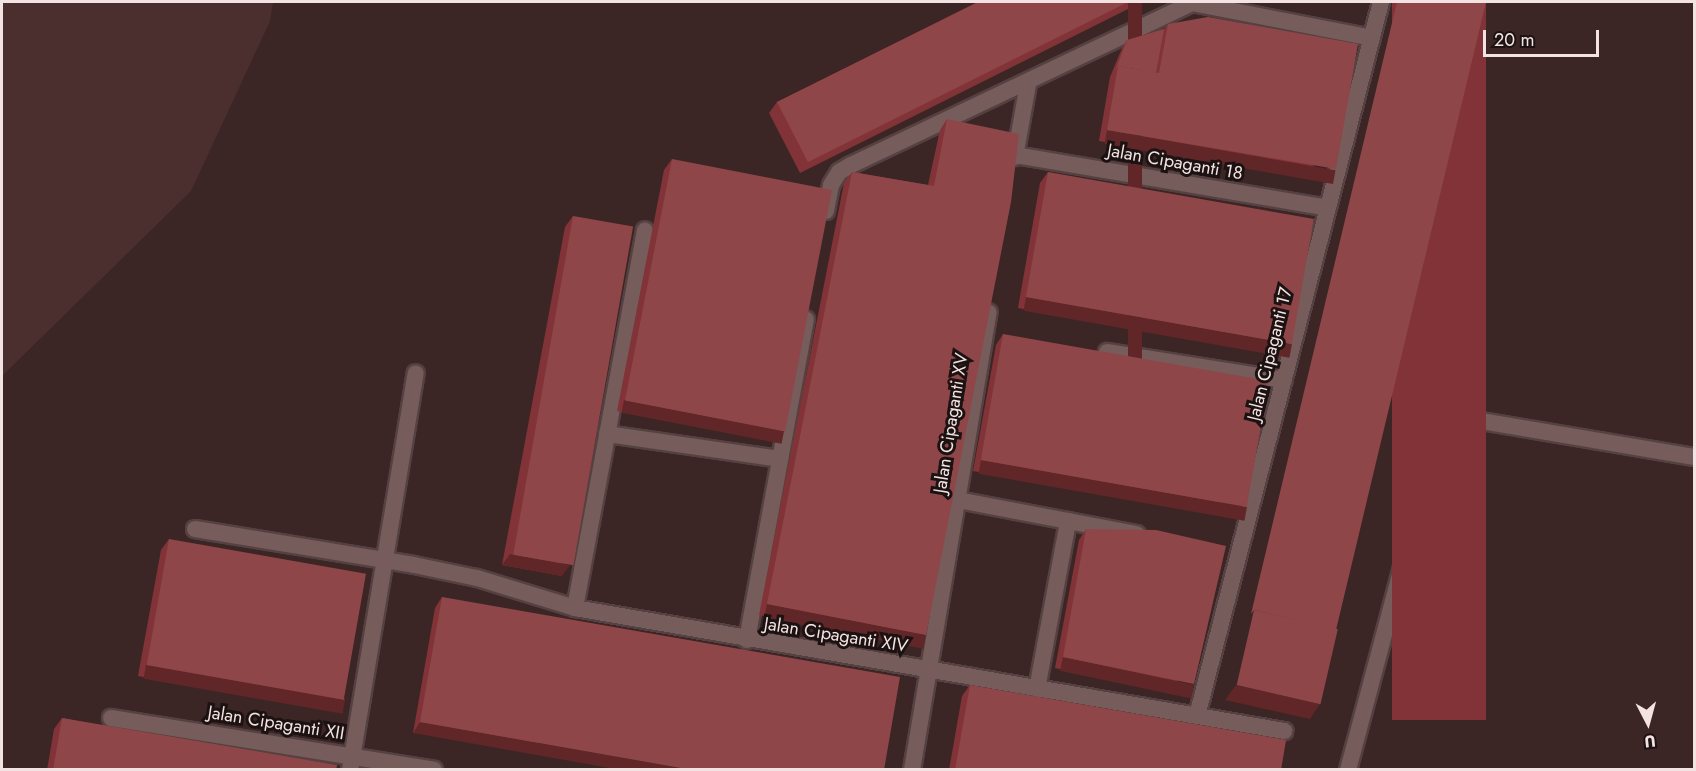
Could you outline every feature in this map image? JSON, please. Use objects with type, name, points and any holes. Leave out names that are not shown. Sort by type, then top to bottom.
[{"type":"street","points":[[822,231],[831,185],[839,172],[1028,84],[1193,2],[1372,38]]},
{"type":"street","name":"Jalan Cipaganti 17","points":[[1197,716],[1381,2]]},
{"type":"street","points":[[1011,177],[1028,84]]},
{"type":"street","name":"Jalan Cipaganti 18","points":[[1015,155],[1328,208]]},
{"type":"street","points":[[575,608],[645,230]]},
{"type":"street","points":[[747,640],[810,299]]},
{"type":"street","name":"Jalan Cipaganti XV","points":[[912,770],[991,300]]},
{"type":"street","points":[[985,333],[1008,337]]},
{"type":"street","points":[[1089,349],[1284,380]]},
{"type":"street","points":[[351,762],[416,373]]},
{"type":"street","points":[[1348,770],[1433,451],[1456,424],[1482,421],[1695,457]]},
{"type":"street","points":[[608,434],[780,459]]},
{"type":"street","points":[[958,500],[1156,537]]},
{"type":"street","points":[[1037,689],[1068,521]]},
{"type":"street","name":"Jalan Cipaganti XIV","points":[[195,529],[386,560],[477,578],[575,608],[747,640],[1284,731]]},
{"type":"street","name":"Jalan Cipaganti XII","points":[[111,718],[351,762],[435,770]]},
{"type":"shaded area","points":[[2,2],[273,2],[270,21],[191,191],[2,376]]},
{"type":"building","points":[[978,2],[1128,2],[808,162],[777,102]]},
{"type":"building","points":[[1397,2],[1486,2],[1336,630],[1254,610],[1251,614]]},
{"type":"building","points":[[1208,17],[1358,44],[1336,169],[1107,130],[1118,66],[1159,73],[1168,24]]},
{"type":"building","points":[[1164,29],[1156,73],[1118,66],[1115,71],[1127,40]]},
{"type":"building","points":[[947,119],[1019,134],[1011,202],[926,635],[767,604],[852,172],[934,186]]},
{"type":"building","points":[[672,159],[832,190],[785,432],[625,400]]},
{"type":"building","points":[[1048,172],[1314,219],[1292,344],[1026,297]]},
{"type":"building","points":[[573,216],[633,227],[573,565],[513,555]]},
{"type":"building","points":[[1003,334],[1269,381],[1247,507],[981,460]]},
{"type":"building","points":[[1086,529],[1156,530],[1226,546],[1194,684],[1063,657]]},
{"type":"building","points":[[169,539],[366,574],[344,700],[147,665]]},
{"type":"building","points":[[442,597],[900,677],[884,770],[692,770],[420,722]]},
{"type":"building","points":[[1254,610],[1338,629],[1320,704],[1237,685]]},
{"type":"building","points":[[970,685],[1286,740],[1281,770],[955,770]]},
{"type":"building","points":[[62,718],[337,765],[336,770],[53,770]]}]
